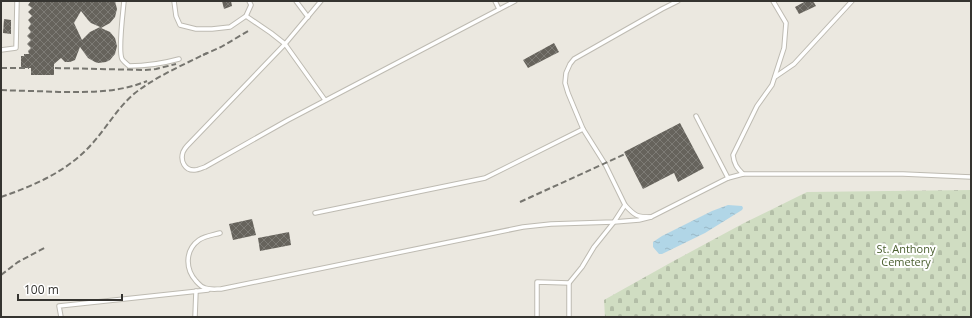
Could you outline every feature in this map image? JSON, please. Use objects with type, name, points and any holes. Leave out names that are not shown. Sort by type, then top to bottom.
[{"type":"lane","points":[[1,50],[16,48],[17,1]]},
{"type":"lane","points":[[124,1],[121,52],[122,59],[128,66],[162,64],[179,59]]},
{"type":"lane","points":[[174,1],[176,16],[180,25],[196,29],[230,27],[246,16],[250,5],[249,1]]},
{"type":"lane","points":[[296,1],[308,17]]},
{"type":"lane","points":[[321,1],[285,44],[186,146],[182,160],[185,167],[189,170],[196,170],[205,167],[325,100],[515,1]]},
{"type":"lane","points":[[495,1],[499,9]]},
{"type":"lane","points":[[651,217],[640,217],[625,206],[605,164],[583,129],[568,93],[566,73],[574,59],[678,1]]},
{"type":"lane","points":[[743,174],[736,167],[733,155],[757,106],[772,85],[784,48],[786,23],[773,1]]},
{"type":"lane","points":[[774,77],[794,64],[852,1]]},
{"type":"lane","points":[[246,16],[271,32],[285,44],[325,100]]},
{"type":"lane","points":[[696,116],[728,178]]},
{"type":"lane","points":[[316,213],[485,178],[583,129]]},
{"type":"lane","points":[[61,317],[59,306],[221,289],[523,227],[552,224],[640,220],[651,217],[728,178],[743,174],[904,174],[971,177]]},
{"type":"lane","points":[[569,317],[570,283],[594,247],[625,206]]},
{"type":"lane","points":[[212,290],[200,286],[193,278],[188,265],[188,258],[193,246],[199,241],[207,236],[220,233]]},
{"type":"lane","points":[[536,317],[537,282],[570,283]]},
{"type":"lane","points":[[195,317],[196,291]]},
{"type":"green space","name":"St. Anthony Cemetery","points":[[971,190],[971,317],[605,317],[604,300],[744,223],[807,192]]},
{"type":"water","points":[[728,205],[742,206],[743,208],[705,233],[662,254],[659,254],[653,247],[653,242],[662,236],[712,211]]},
{"type":"building","points":[[31,1],[115,1],[117,9],[115,17],[110,23],[101,28],[110,32],[115,38],[117,46],[115,54],[110,60],[98,63],[88,58],[80,47],[75,60],[65,62],[61,58],[54,64],[54,75],[31,75],[31,68],[21,68],[21,56],[24,56],[24,54],[29,54],[28,51],[31,48],[27,44],[31,40],[27,36],[31,32],[28,28],[31,24],[28,20],[32,16],[28,12],[32,8],[28,5]],"holes":[[[81,11],[88,20],[100,27],[90,32],[82,40],[74,23]]]},
{"type":"building","points":[[222,1],[231,1],[232,6],[224,9]]},
{"type":"building","points":[[806,1],[813,1],[816,6],[799,14],[795,7]]},
{"type":"building","points":[[4,19],[11,20],[11,34],[3,33]]},
{"type":"building","points":[[554,43],[559,52],[528,68],[523,60]]},
{"type":"building","points":[[680,123],[704,168],[678,182],[674,173],[643,189],[624,152]]},
{"type":"building","points":[[252,219],[256,235],[233,240],[229,224]]},
{"type":"building","points":[[289,232],[291,245],[260,251],[258,238]]},
{"type":"railway","points":[[203,55],[221,47],[250,30]]},
{"type":"railway","points":[[1,197],[37,183],[60,171],[90,146],[123,105],[135,93],[161,76],[207,53]]},
{"type":"railway","points":[[55,68],[145,70],[176,64]]},
{"type":"railway","points":[[1,68],[29,68]]},
{"type":"railway","points":[[1,90],[93,92],[125,88],[147,81]]},
{"type":"railway","points":[[520,202],[625,154]]},
{"type":"railway","points":[[1,275],[18,262],[46,247]]}]
